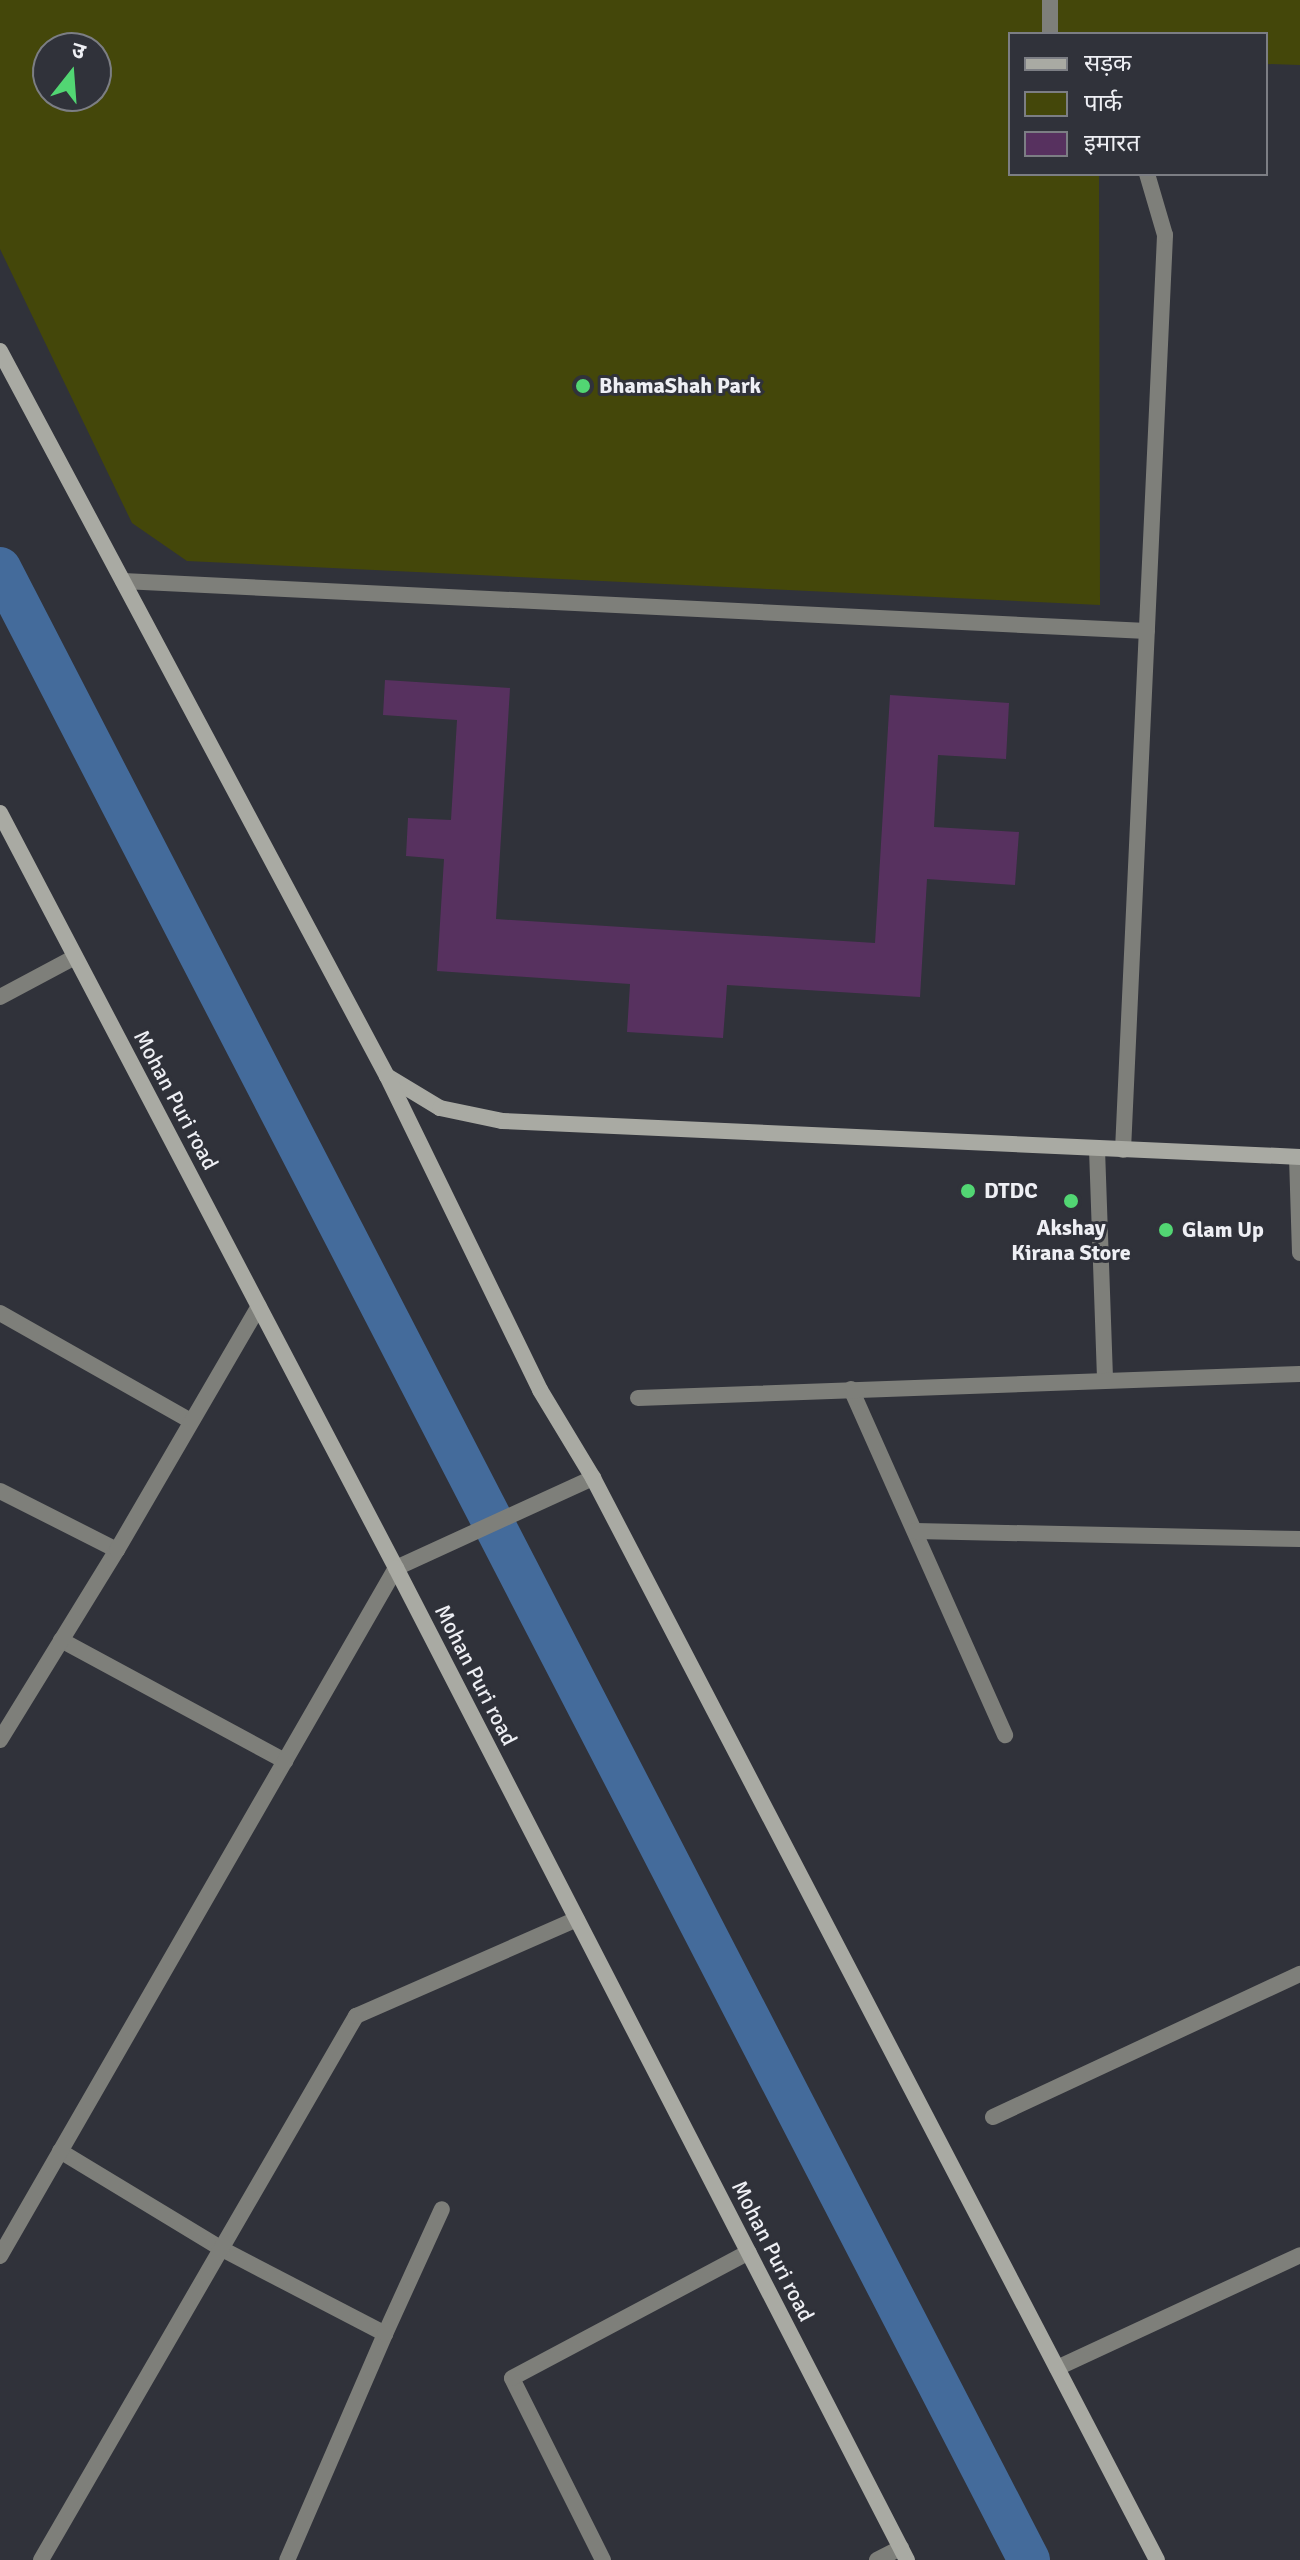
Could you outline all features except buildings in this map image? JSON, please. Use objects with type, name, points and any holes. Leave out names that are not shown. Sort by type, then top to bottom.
[{"type":"street","points":[[1050,0],[1050,32]]},
{"type":"street","points":[[1123,1150],[1165,235],[1148,176]]},
{"type":"street","points":[[0,351],[387,1076],[540,1390],[593,1478],[1157,2560]]},
{"type":"street","points":[[123,581],[1147,631]]},
{"type":"street","name":"Mohan Puri road","points":[[0,813],[396,1568],[904,2554]]},
{"type":"street","points":[[0,997],[75,957]]},
{"type":"street","points":[[387,1076],[440,1108],[502,1121],[1299,1157],[1300,1253]]},
{"type":"street","points":[[1097,1149],[1105,1380]]},
{"type":"street","points":[[0,1740],[117,1550],[259,1306]]},
{"type":"street","points":[[0,1313],[191,1421]]},
{"type":"street","points":[[638,1398],[1300,1374]]},
{"type":"street","points":[[851,1389],[1005,1735]]},
{"type":"street","points":[[0,2256],[396,1568],[593,1478]]},
{"type":"street","points":[[0,1491],[117,1550]]},
{"type":"street","points":[[915,1531],[1300,1539]]},
{"type":"street","points":[[61,1640],[285,1761]]},
{"type":"street","points":[[41,2560],[356,2016],[577,1919]]},
{"type":"street","points":[[993,2117],[1300,1974]]},
{"type":"street","points":[[60,2151],[222,2249],[385,2334]]},
{"type":"street","points":[[287,2560],[442,2209]]},
{"type":"street","points":[[603,2560],[512,2378],[749,2252]]},
{"type":"street","points":[[1057,2368],[1300,2255]]},
{"type":"street","points":[[877,2560],[904,2554]]},
{"type":"green space","name":"BhamaShah Park","points":[[0,0],[1300,0],[1300,65],[1268,64],[1268,32],[1008,32],[1008,176],[1099,176],[1100,605],[187,561],[132,523],[0,249]]},
{"type":"waterway","points":[[0,568],[1029,2560]]},
{"type":"place","name":"BhamaShah Park","points":[[583,386]]},
{"type":"place","name":"DTDC","points":[[968,1191]]},
{"type":"place","name":"Akshay Kirana Store","points":[[1071,1201]]},
{"type":"place","name":"Glam Up","points":[[1166,1230]]}]
